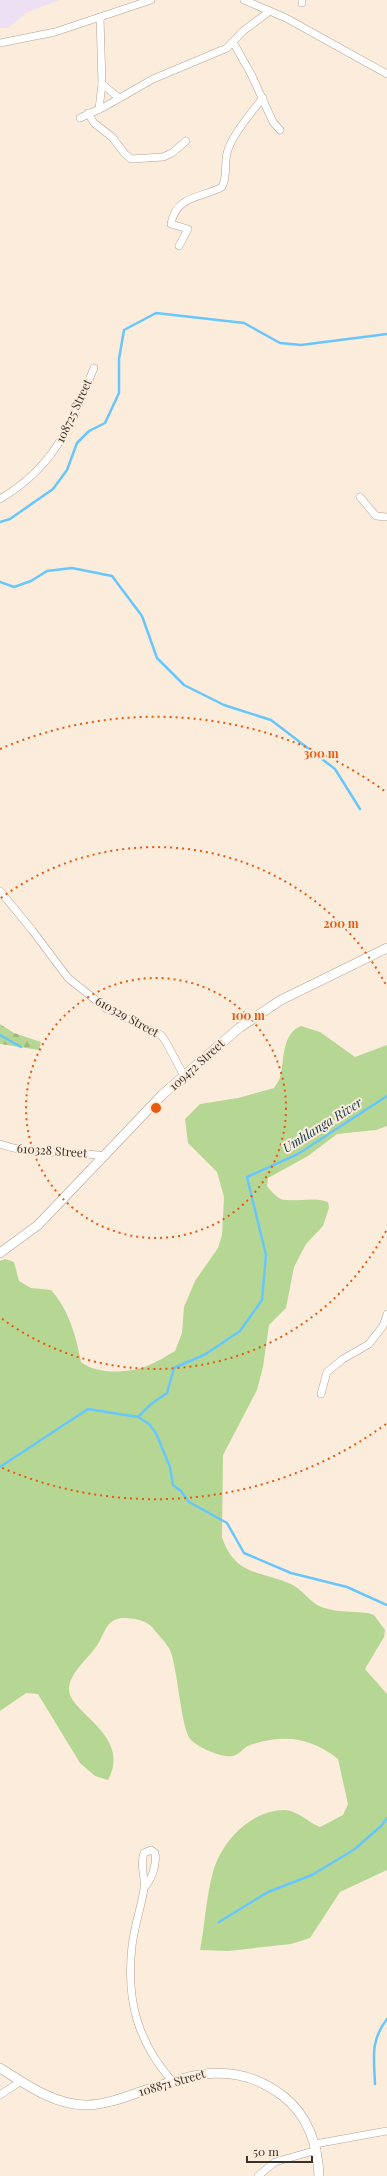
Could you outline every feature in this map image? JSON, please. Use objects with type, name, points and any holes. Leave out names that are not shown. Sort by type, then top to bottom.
[{"type":"street","points":[[0,43],[55,32],[152,0]]},
{"type":"street","points":[[244,0],[270,11],[387,74]]},
{"type":"street","points":[[80,118],[153,79],[227,48],[243,31],[270,11]]},
{"type":"street","points":[[99,109],[102,84],[100,17]]},
{"type":"street","points":[[233,42],[263,98],[273,122],[280,130]]},
{"type":"street","points":[[102,84],[119,98]]},
{"type":"street","points":[[179,246],[188,229],[171,224],[172,217],[184,201],[222,187],[227,169],[227,153],[244,120],[263,98]]},
{"type":"street","points":[[88,113],[94,123],[112,137],[125,154],[131,159],[163,157],[172,153],[186,141]]},
{"type":"street","name":"108725 Street","points":[[0,499],[38,471],[53,453],[64,436],[94,368]]},
{"type":"street","points":[[360,497],[376,516],[387,517]]},
{"type":"street","name":"610329 Street","points":[[0,891],[68,978],[107,1009],[161,1035],[184,1076]]},
{"type":"street","name":"109472 Street","points":[[0,1253],[38,1225],[135,1122],[218,1045],[265,1009],[387,948]]},
{"type":"street","name":"610328 Street","points":[[0,1144],[24,1150],[90,1153],[104,1156]]},
{"type":"street","points":[[321,1394],[327,1372],[343,1359],[368,1344],[384,1326],[387,1314]]},
{"type":"street","points":[[144,1888],[132,1946],[132,1999],[146,2046],[154,2060],[172,2081]]},
{"type":"street","name":"108871 Street","points":[[0,2068],[53,2099],[83,2105],[111,2102],[172,2081],[210,2073],[246,2075],[264,2083],[291,2102],[305,2122],[316,2147],[319,2176]]},
{"type":"street","points":[[0,2095],[21,2081]]},
{"type":"street","points":[[258,2176],[276,2162],[316,2147],[387,2131]]},
{"type":"shaded area","points":[[0,0],[59,0],[26,13],[8,28],[0,28]]},
{"type":"green space","points":[[0,1024],[14,1033],[41,1042],[39,1050],[0,1044]]},
{"type":"green space","points":[[301,1026],[320,1032],[355,1057],[387,1045],[387,1126],[376,1130],[337,1134],[308,1156],[268,1178],[267,1186],[281,1199],[322,1200],[328,1202],[329,1208],[323,1226],[306,1244],[294,1267],[286,1308],[269,1325],[263,1367],[257,1390],[223,1455],[222,1537],[227,1550],[234,1559],[249,1570],[291,1584],[314,1603],[323,1608],[336,1611],[368,1613],[374,1615],[385,1630],[384,1637],[365,1669],[387,1694],[387,1870],[340,1892],[310,1938],[291,1944],[228,1951],[200,1950],[213,1872],[223,1849],[240,1829],[250,1821],[273,1811],[285,1810],[299,1814],[320,1827],[343,1815],[348,1804],[338,1759],[317,1746],[296,1740],[274,1739],[250,1745],[233,1756],[211,1752],[199,1746],[191,1740],[185,1725],[170,1650],[150,1625],[143,1621],[131,1618],[117,1619],[109,1624],[98,1644],[77,1670],[69,1687],[71,1697],[77,1706],[106,1737],[112,1749],[113,1764],[108,1780],[95,1776],[80,1763],[38,1694],[26,1693],[0,1711],[0,1261],[5,1259],[14,1262],[19,1281],[31,1288],[51,1290],[63,1306],[71,1324],[81,1362],[88,1366],[113,1372],[131,1370],[158,1361],[175,1351],[182,1333],[184,1307],[195,1281],[218,1248],[222,1235],[224,1197],[217,1172],[188,1143],[185,1119],[200,1104],[238,1098],[274,1088],[282,1070],[287,1041],[290,1035]]},
{"type":"waterway","points":[[0,522],[10,519],[53,489],[67,470],[77,443],[89,431],[105,423],[119,393],[119,359],[124,330],[156,313],[244,323],[280,343],[301,345],[387,334]]},
{"type":"waterway","points":[[0,582],[14,587],[31,581],[47,571],[72,568],[112,576],[142,616],[157,658],[184,685],[224,705],[271,720],[335,769],[360,809]]},
{"type":"waterway","points":[[0,1035],[21,1047]]},
{"type":"waterway","name":"Umhlanga River","points":[[0,1467],[88,1409],[138,1417],[151,1404],[167,1393],[174,1368],[206,1354],[240,1331],[262,1300],[266,1255],[247,1177],[298,1154],[387,1096]]},
{"type":"waterway","points":[[138,1417],[149,1424],[156,1433],[170,1467],[173,1485],[181,1491],[189,1502],[227,1523],[244,1553],[291,1573],[347,1587],[387,1605]]},
{"type":"waterway","points":[[219,1922],[268,1892],[312,1875],[355,1849],[382,1825],[387,1818]]},
{"type":"waterway","points":[[375,2084],[375,2042],[387,2019]]}]
